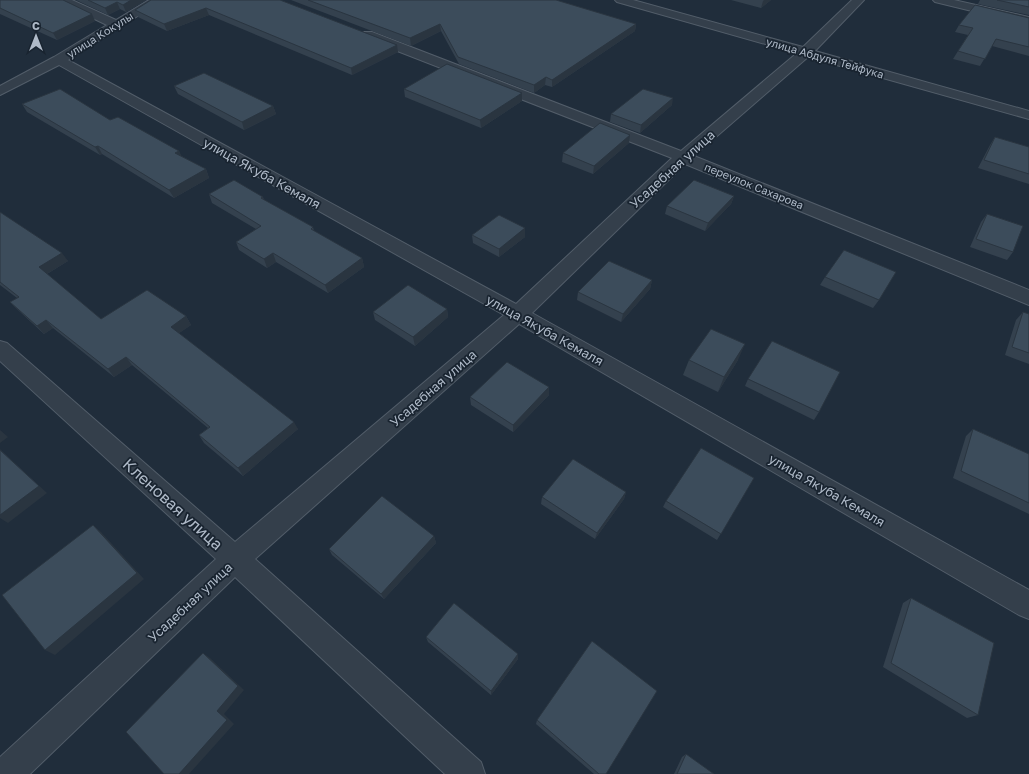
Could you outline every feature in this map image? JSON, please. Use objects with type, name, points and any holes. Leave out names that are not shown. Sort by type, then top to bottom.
[{"type":"street","points":[[63,0],[116,25]]},
{"type":"street","name":"улица Кокулы","points":[[0,91],[59,60],[157,0]]},
{"type":"street","name":"улица Абдуля Тейфука","points":[[621,0],[1029,115]]},
{"type":"street","name":"Усадебная улица","points":[[6,774],[235,559],[518,314],[683,157],[805,53],[858,0]]},
{"type":"street","points":[[938,0],[1029,21]]},
{"type":"street","name":"переулок Сахарова","points":[[351,29],[683,157],[1029,298]]},
{"type":"street","name":"улица Якуба Кемаля","points":[[59,60],[518,314],[1029,605]]},
{"type":"street","name":"Кленовая улица","points":[[0,349],[235,559],[469,774]]},
{"type":"building","points":[[0,0],[63,0],[92,14],[53,33],[0,8]]},
{"type":"building","points":[[88,0],[131,0],[123,5],[117,2],[105,8]]},
{"type":"building","points":[[151,0],[280,0],[397,45],[351,68],[206,8],[164,24],[135,10]]},
{"type":"building","points":[[308,0],[556,0],[636,24],[552,80],[546,77],[534,85],[458,57],[440,24],[410,38]]},
{"type":"building","points":[[997,0],[1029,0],[1029,7]]},
{"type":"building","points":[[975,5],[1029,18],[1029,47],[996,39],[985,59],[958,51],[973,28],[959,25]]},
{"type":"building","points":[[447,64],[522,93],[480,120],[404,89]]},
{"type":"building","points":[[204,73],[273,106],[242,122],[174,86]]},
{"type":"building","points":[[60,89],[110,120],[118,117],[179,151],[175,153],[206,169],[169,190],[98,146],[95,147],[22,104]]},
{"type":"building","points":[[643,89],[673,98],[641,125],[611,114]]},
{"type":"building","points":[[600,123],[630,135],[594,166],[563,153]]},
{"type":"building","points":[[995,137],[1029,147],[1029,174],[984,160]]},
{"type":"building","points":[[234,180],[263,197],[261,198],[313,227],[311,229],[362,258],[325,285],[273,253],[264,259],[236,242],[261,226],[209,194]]},
{"type":"building","points":[[694,180],[734,196],[708,223],[667,206]]},
{"type":"building","points":[[0,212],[62,253],[39,267],[101,319],[147,290],[186,316],[171,327],[294,422],[238,468],[199,435],[210,427],[126,357],[108,369],[46,320],[37,326],[10,302],[19,297],[0,282]]},
{"type":"building","points":[[987,214],[1023,226],[1013,252],[976,239]]},
{"type":"building","points":[[499,215],[525,228],[499,249],[472,235]]},
{"type":"building","points":[[844,250],[896,272],[879,300],[825,277]]},
{"type":"building","points":[[609,261],[652,280],[623,314],[578,292]]},
{"type":"building","points":[[408,285],[447,309],[413,337],[373,312]]},
{"type":"building","points":[[1023,312],[1029,314],[1029,353],[1012,347]]},
{"type":"building","points":[[711,329],[745,344],[724,377],[689,360]]},
{"type":"building","points":[[772,341],[840,372],[819,412],[748,379]]},
{"type":"building","points":[[507,362],[549,387],[513,425],[470,397]]},
{"type":"building","points":[[973,429],[1029,454],[1029,503],[961,471]]},
{"type":"building","points":[[701,448],[754,478],[721,534],[666,501]]},
{"type":"building","points":[[0,450],[39,486],[0,515]]},
{"type":"building","points":[[573,459],[626,492],[597,533],[542,497]]},
{"type":"building","points":[[382,496],[434,536],[381,594],[329,549]]},
{"type":"building","points":[[93,525],[137,573],[45,650],[2,595]]},
{"type":"building","points":[[911,598],[994,643],[978,715],[891,663]]},
{"type":"building","points":[[454,603],[518,654],[491,691],[426,637]]},
{"type":"building","points":[[592,641],[657,691],[606,774],[599,774],[537,720]]},
{"type":"building","points":[[203,653],[238,686],[217,711],[227,720],[179,774],[164,774],[126,732]]},
{"type":"building","points":[[686,754],[714,774],[677,774]]}]
